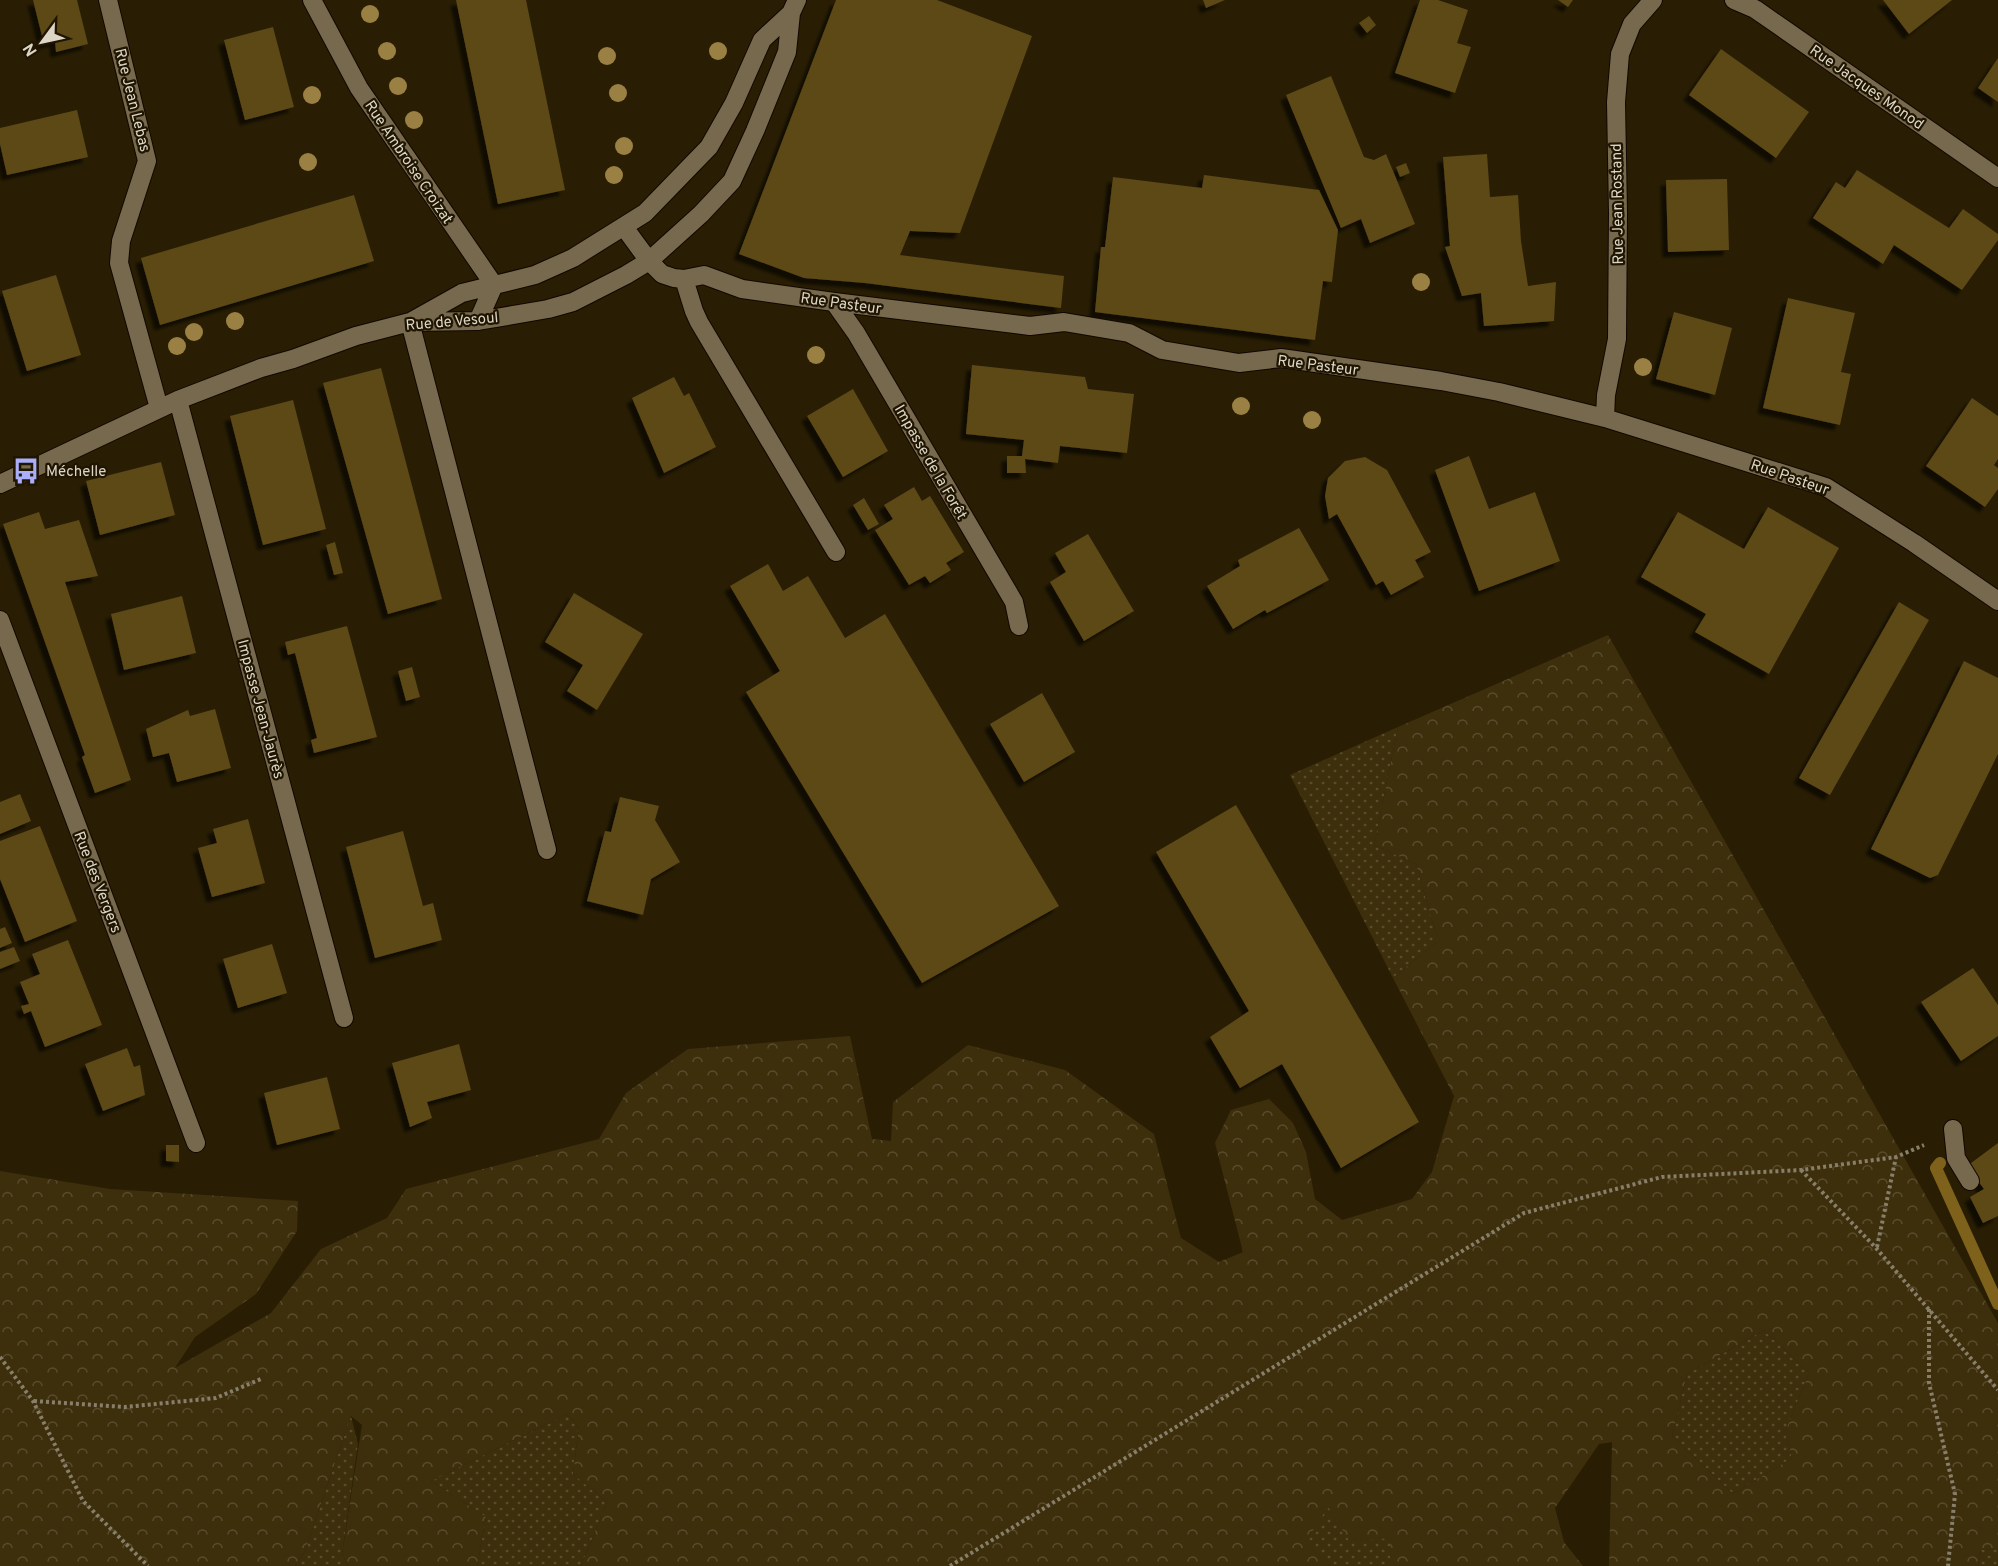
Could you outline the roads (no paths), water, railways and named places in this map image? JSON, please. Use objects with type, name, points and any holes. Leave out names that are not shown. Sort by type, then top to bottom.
[{"type":"street","name":"Rue Jean Lebas","points":[[108,0],[147,161],[121,241],[119,263],[159,408]]},
{"type":"street","name":"Rue Ambroise Croizat","points":[[312,0],[359,88],[494,285]]},
{"type":"street","name":"Rue Jean Rostand","points":[[1605,418],[1606,395],[1617,339],[1616,102],[1620,54],[1632,24],[1653,0]]},
{"type":"street","name":"Rue Jacques Monod","points":[[1734,0],[1755,9],[1998,178]]},
{"type":"street","name":"Rue de Vesoul","points":[[0,483],[178,400],[261,368],[356,336],[410,322],[478,321],[548,309],[573,302],[626,276],[649,261],[701,214],[732,181],[787,52],[794,6]]},
{"type":"street","points":[[547,850],[410,322],[462,293],[535,275],[573,258],[645,213],[709,147],[734,103],[762,40],[794,6]]},
{"type":"street","name":"Rue Pasteur","points":[[624,227],[649,261],[662,273],[684,279],[704,275],[742,288],[834,302],[1030,326],[1064,322],[1129,333],[1162,350],[1239,363],[1281,358],[1441,381],[1499,392],[1605,418],[1826,487],[1914,543],[1998,601]]},
{"type":"street","points":[[684,279],[699,322],[836,552]]},
{"type":"street","points":[[478,321],[494,285]]},
{"type":"street","name":"Impasse de la Forêt","points":[[834,302],[856,333],[1014,602],[1019,626]]},
{"type":"street","name":"Impasse Jean-Jaurès","points":[[178,400],[344,1018]]},
{"type":"street","name":"Rue des Vergers","points":[[0,620],[196,1143]]},
{"type":"street","points":[[1953,1129],[1956,1158],[1970,1181]]},
{"type":"waterway","points":[[1940,1163],[1936,1168],[1998,1304]]},
{"type":"place","name":"Méchelle","points":[[26,471]]}]
